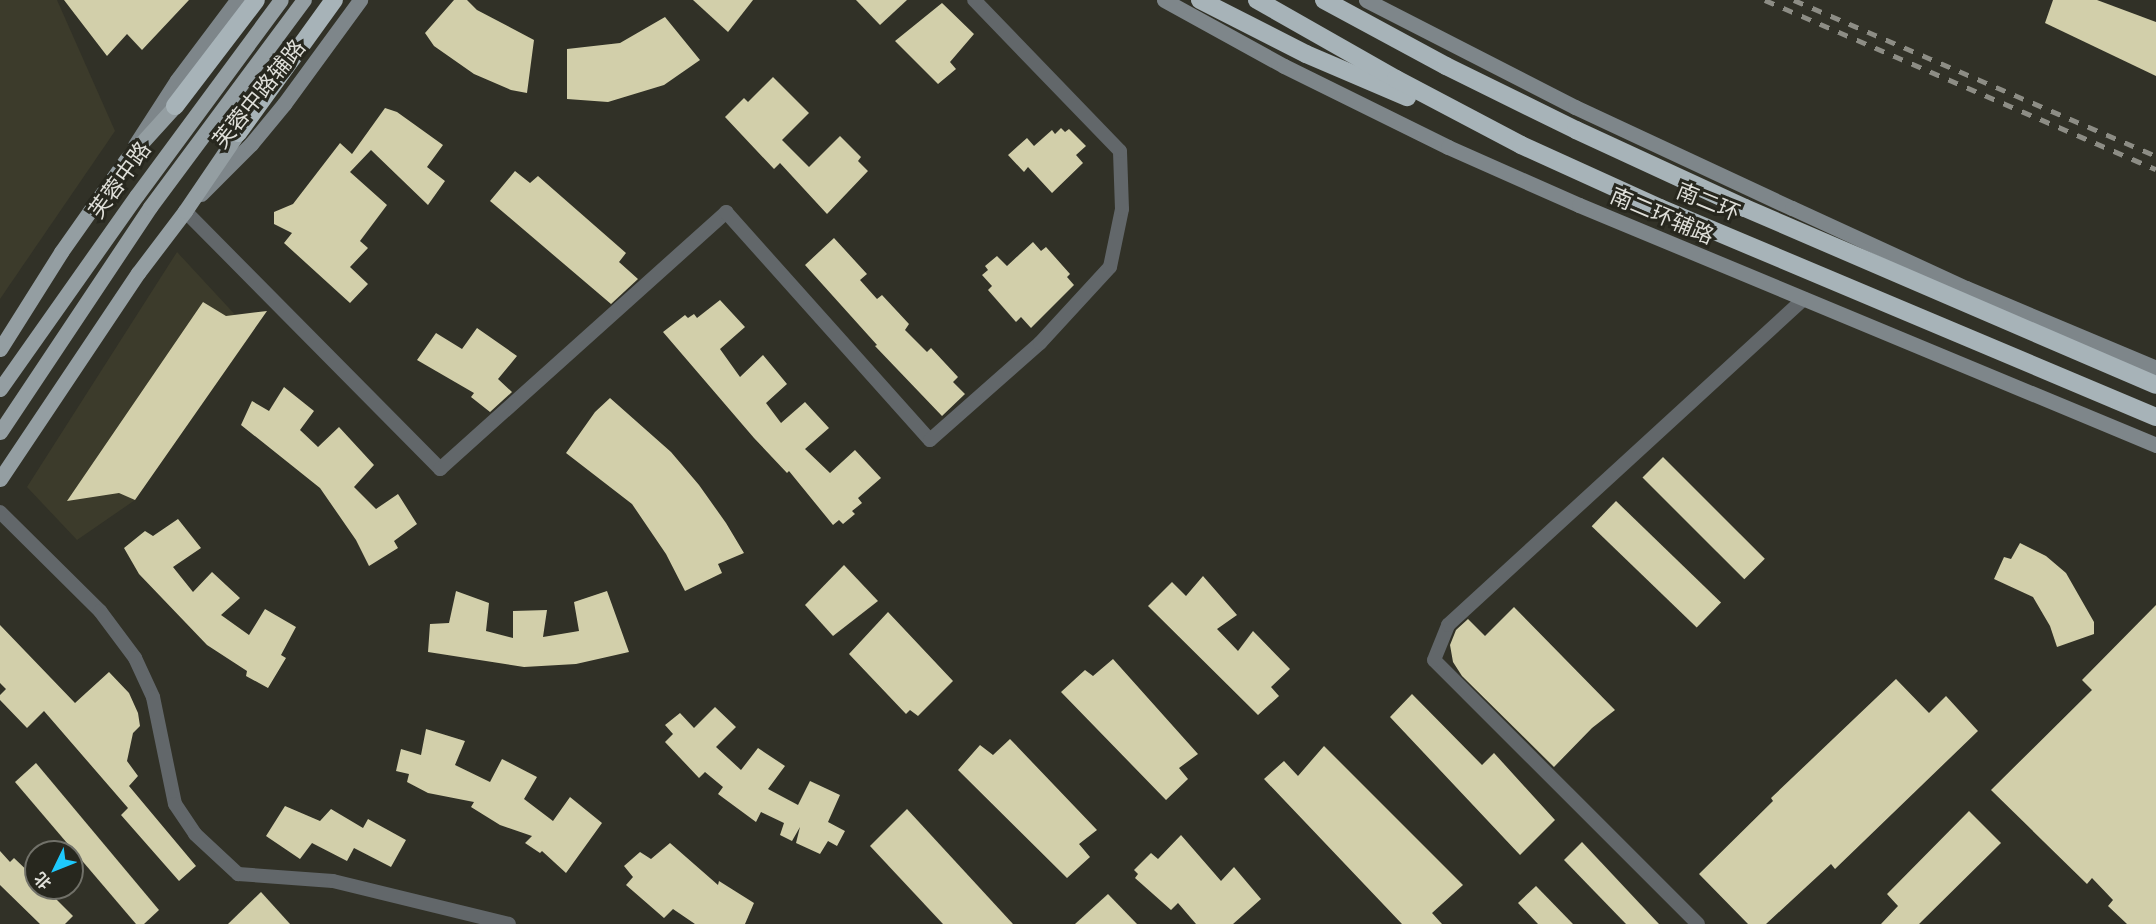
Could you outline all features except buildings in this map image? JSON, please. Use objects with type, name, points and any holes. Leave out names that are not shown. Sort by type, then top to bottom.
[{"type":"highway","points":[[175,106],[256,0]]},
{"type":"highway","points":[[238,133],[334,0]]},
{"type":"highway","points":[[1200,0],[1306,54],[1521,145]]},
{"type":"highway","name":"南二环","points":[[1257,0],[1396,79],[1521,145],[1660,208],[2156,417]]},
{"type":"highway","name":"南二环","points":[[1324,0],[1446,66],[1576,130],[1745,208],[2156,385]]},
{"type":"main road","name":"芙蓉中路","points":[[0,389],[82,271],[281,0]]},
{"type":"main road","name":"芙蓉中路","points":[[0,432],[150,207],[304,0]]},
{"type":"main road","points":[[0,349],[61,252],[126,160],[175,106]]},
{"type":"main road","points":[[0,478],[138,273],[238,133]]},
{"type":"street","points":[[126,160],[159,105],[237,0]]},
{"type":"street","name":"芙蓉中路辅路","points":[[184,211],[264,128],[360,0]]},
{"type":"street","points":[[184,211],[440,469],[726,212],[930,440],[1040,343],[1110,267],[1122,209],[1120,151],[974,0]]},
{"type":"street","name":"南二环辅路","points":[[1164,0],[1284,66],[1448,147],[1579,206],[2156,445]]},
{"type":"street","points":[[1366,0],[1575,107],[1727,178],[1966,288],[2156,368]]},
{"type":"street","points":[[1698,924],[1434,660],[1448,625],[1804,299]]},
{"type":"street","points":[[0,512],[100,611],[135,658],[153,697],[175,804],[195,834],[238,874],[333,881],[509,924]]},
{"type":"shaded area","points":[[0,0],[57,0],[115,131],[0,299]]},
{"type":"shaded area","points":[[177,252],[252,333],[135,500],[77,540],[27,487]]},
{"type":"railway","points":[[1765,0],[2156,169]]},
{"type":"railway","points":[[1794,0],[2156,156]]}]
